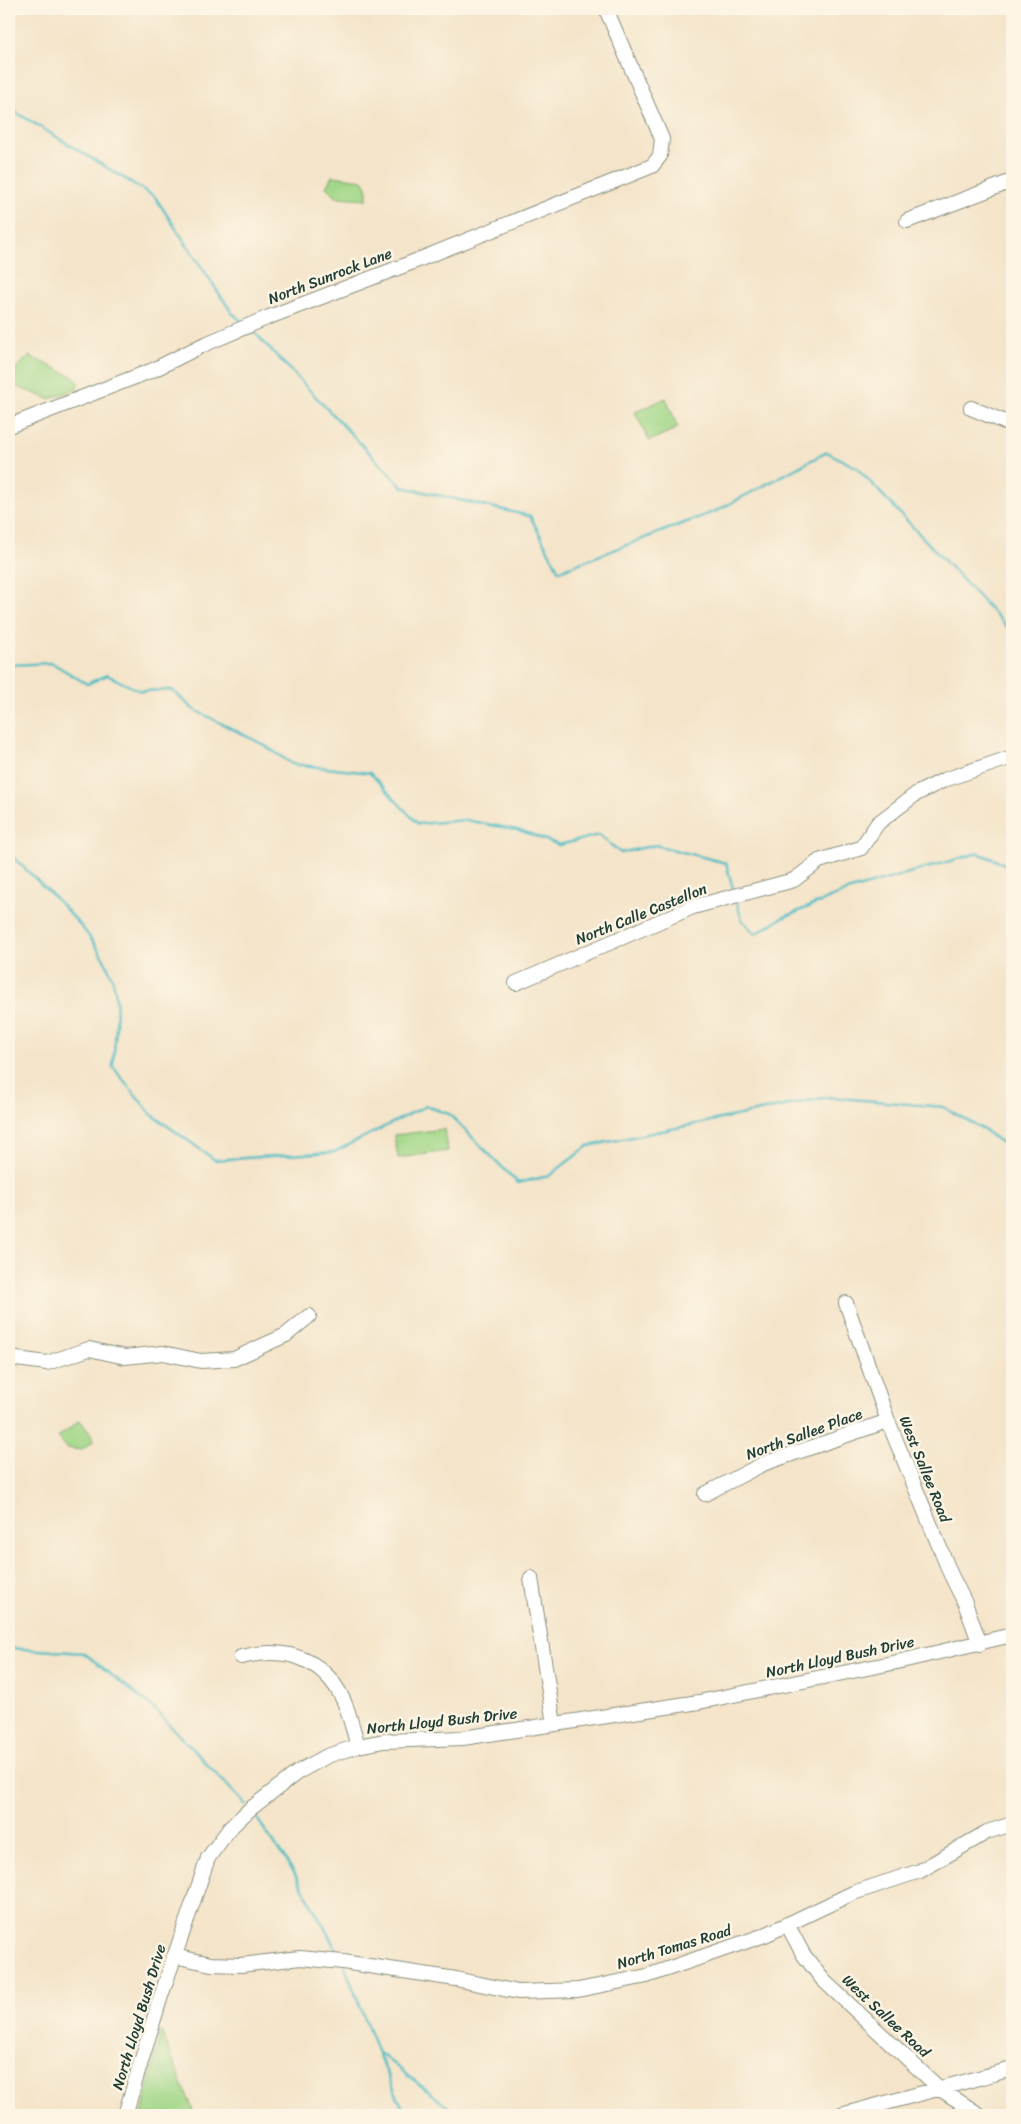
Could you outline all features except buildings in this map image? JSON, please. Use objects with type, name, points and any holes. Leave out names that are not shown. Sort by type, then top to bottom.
[{"type":"street","name":"North Sunrock Lane","points":[[9,426],[153,370],[203,345],[268,317],[652,166],[660,156],[662,139],[606,9]]},
{"type":"street","points":[[908,221],[1012,181]]},
{"type":"street","points":[[971,408],[1012,425]]},
{"type":"street","name":"North Calle Castellon","points":[[516,983],[693,907],[794,880],[819,861],[861,848],[878,823],[916,794],[944,780],[1012,757]]},
{"type":"street","name":"West Sallee Road","points":[[846,1303],[888,1421],[951,1575],[965,1603],[980,1644]]},
{"type":"street","points":[[9,1358],[47,1363],[89,1349],[125,1357],[163,1353],[201,1361],[234,1359],[286,1335],[309,1316]]},
{"type":"street","name":"North Sallee Place","points":[[705,1494],[764,1464],[888,1421]]},
{"type":"street","points":[[531,1578],[554,1724]]},
{"type":"street","name":"North Lloyd Bush Drive","points":[[125,2115],[174,1956],[208,1858],[230,1828],[250,1809],[298,1772],[327,1756],[358,1746],[384,1741],[463,1738],[699,1702],[897,1662],[1012,1635]]},
{"type":"street","points":[[241,1656],[261,1652],[276,1652],[296,1656],[316,1665],[332,1681],[346,1707],[358,1746]]},
{"type":"street","name":"North Tomas Road","points":[[174,1956],[211,1964],[240,1965],[300,1958],[343,1962],[456,1979],[518,1992],[578,1990],[647,1976],[765,1935],[853,1893],[920,1871],[987,1832],[1012,1824]]},
{"type":"street","name":"West Sallee Road","points":[[787,1924],[803,1954],[823,1980],[940,2088],[980,2115]]},
{"type":"street","points":[[841,2115],[1012,2069]]},
{"type":"green space","points":[[332,176],[363,180],[367,186],[367,199],[336,197],[326,187]]},
{"type":"green space","points":[[29,356],[74,377],[78,382],[77,389],[49,399],[9,384],[9,375]]},
{"type":"green space","points":[[666,398],[678,428],[649,441],[635,412]]},
{"type":"green space","points":[[444,1129],[448,1151],[398,1158],[394,1135]]},
{"type":"green space","points":[[80,1420],[92,1436],[93,1442],[82,1450],[67,1448],[58,1437]]},
{"type":"green space","points":[[161,2031],[195,2115],[142,2115]]},
{"type":"waterway","points":[[9,108],[155,197],[232,313],[244,323]]},
{"type":"waterway","points":[[252,330],[402,487],[530,516],[559,571],[718,510],[827,452],[857,468],[1012,632]]},
{"type":"waterway","points":[[9,665],[52,663],[87,684],[107,675],[140,691],[172,690],[193,709],[264,745],[292,764],[370,773],[418,824],[466,820],[522,831],[559,845],[599,835],[621,853],[655,845],[726,863],[734,892]]},
{"type":"waterway","points":[[9,853],[72,916],[100,952],[110,971],[117,1009],[113,1067],[151,1114],[215,1160],[334,1152],[426,1106],[449,1114],[518,1183],[549,1176],[588,1146],[828,1097],[943,1107],[981,1128],[1012,1150]]},
{"type":"waterway","points":[[736,900],[742,920],[755,934],[782,918],[847,891],[978,853],[1012,867]]},
{"type":"waterway","points":[[9,1648],[84,1653],[151,1706],[246,1805]]},
{"type":"waterway","points":[[253,1813],[294,1872],[341,1958]]},
{"type":"waterway","points":[[345,1967],[404,2115]]},
{"type":"waterway","points":[[378,2052],[452,2110],[466,2115]]}]
